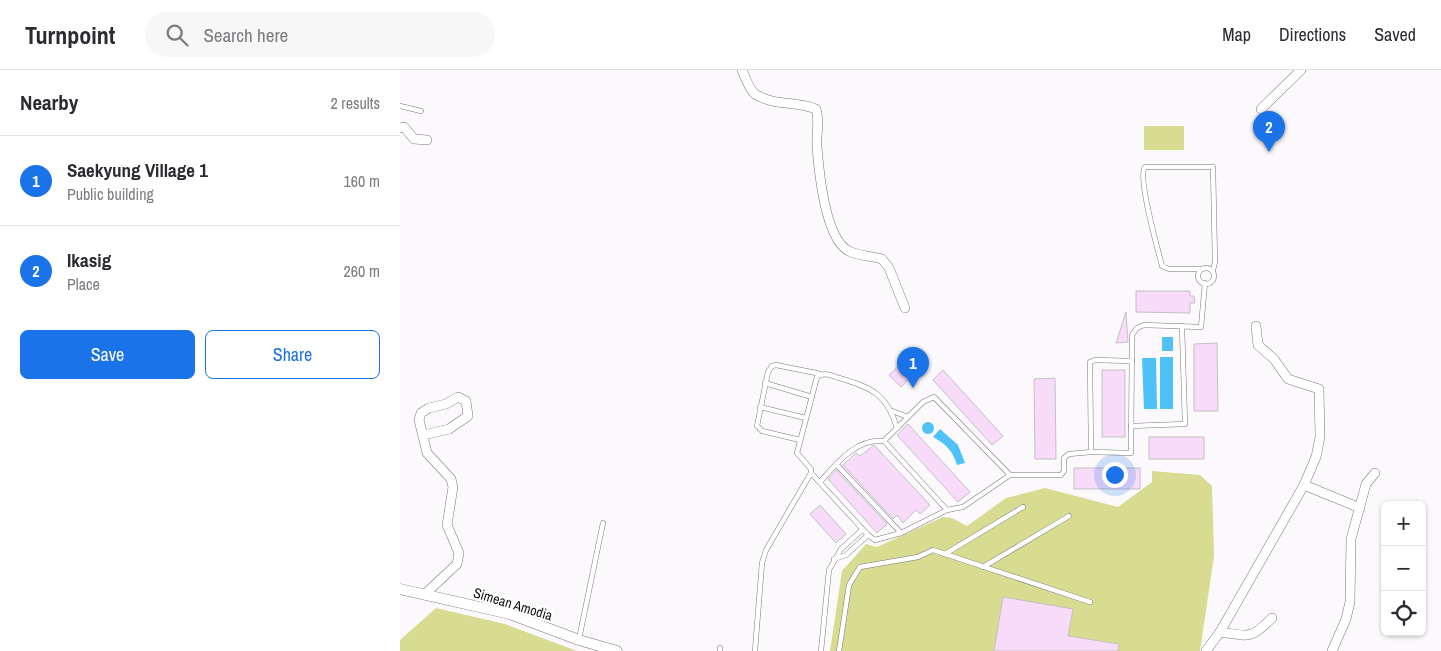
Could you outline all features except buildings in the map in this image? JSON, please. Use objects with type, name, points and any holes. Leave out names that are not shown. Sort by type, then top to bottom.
[{"type":"street","points":[[742,70],[754,93],[767,99],[809,106],[816,110],[819,118],[817,145],[826,214],[839,242],[849,251],[882,259],[889,268],[905,308]]},
{"type":"street","points":[[1261,109],[1301,70]]},
{"type":"street","points":[[400,128],[404,128],[414,138],[427,140]]},
{"type":"street","points":[[1206,651],[1220,632],[1304,485],[1316,457],[1320,437],[1319,388],[1311,384],[1288,379],[1274,359],[1258,345],[1256,326]]},
{"type":"street","points":[[424,435],[449,428],[468,416],[466,401],[458,397],[421,413],[419,424],[424,435],[427,453],[430,459],[451,479],[453,487],[447,525],[459,553],[457,564],[425,594]]},
{"type":"street","points":[[1332,651],[1346,619],[1350,602],[1349,553],[1366,484],[1375,474]]},
{"type":"street","points":[[1304,485],[1360,508]]},
{"type":"street","name":"Simean Amodia","points":[[400,589],[510,614],[579,640],[617,651]]},
{"type":"street","points":[[1220,632],[1251,636],[1257,634],[1272,618]]},
{"type":"lane","points":[[400,106],[421,111]]},
{"type":"lane","points":[[1205,284],[1212,281],[1215,262],[1213,168],[1145,167],[1141,174],[1144,192],[1162,266],[1169,269],[1208,268],[1213,270]]},
{"type":"lane","points":[[821,374],[817,377],[797,453],[811,469],[811,473],[862,530],[879,540],[901,533],[946,510],[963,507],[1010,475],[1061,475],[1064,471],[1064,458],[1069,454],[1090,452],[1131,453],[1132,335],[1137,328],[1144,325],[1200,327],[1205,284],[1199,277],[1202,269]]},
{"type":"lane","points":[[1131,426],[1185,424],[1182,326]]},
{"type":"lane","points":[[1090,452],[1090,362],[1094,360],[1132,361]]},
{"type":"lane","points":[[800,440],[762,431],[757,426],[756,421],[765,383],[772,366],[821,374],[868,386],[892,411],[908,417]]},
{"type":"lane","points":[[765,383],[812,397]]},
{"type":"lane","points":[[884,441],[923,402],[934,397],[1010,475]]},
{"type":"lane","points":[[760,407],[806,418]]},
{"type":"lane","points":[[892,411],[896,428]]},
{"type":"lane","points":[[820,482],[842,456],[876,440],[884,441],[946,510]]},
{"type":"lane","points":[[836,464],[901,533]]},
{"type":"lane","points":[[754,651],[761,577],[766,550],[811,473]]},
{"type":"lane","points":[[945,554],[1023,507]]},
{"type":"lane","points":[[984,567],[1069,516]]},
{"type":"lane","points":[[579,640],[603,523]]},
{"type":"lane","points":[[821,651],[830,570],[834,559],[841,549],[862,530]]},
{"type":"lane","points":[[834,559],[846,555],[868,535]]},
{"type":"lane","points":[[839,651],[849,585],[860,568],[918,557],[933,550],[1090,602]]},
{"type":"green space","points":[[1144,126],[1184,126],[1184,150],[1144,150]]},
{"type":"green space","points":[[1152,471],[1200,475],[1212,486],[1214,556],[1200,651],[830,651],[842,571],[866,544],[877,547],[943,517],[952,518],[967,526],[1006,498],[1045,488],[1118,507],[1152,482]]},
{"type":"green space","points":[[436,608],[505,624],[577,651],[400,651],[400,640]]},
{"type":"water","points":[[1162,337],[1173,337],[1173,351],[1162,351]]},
{"type":"water","points":[[1160,357],[1173,357],[1173,409],[1160,409]]},
{"type":"water","points":[[1142,358],[1156,358],[1157,409],[1144,409]]},
{"type":"water","points":[[928,422],[934,428],[928,434],[922,428]]},
{"type":"water","points":[[940,429],[958,445],[965,463],[957,465],[948,448],[933,437]]},
{"type":"place","name":"Ikasig","points":[[1269,152]]},
{"type":"place","name":"Saekyung Village 1","points":[[913,388]]}]
